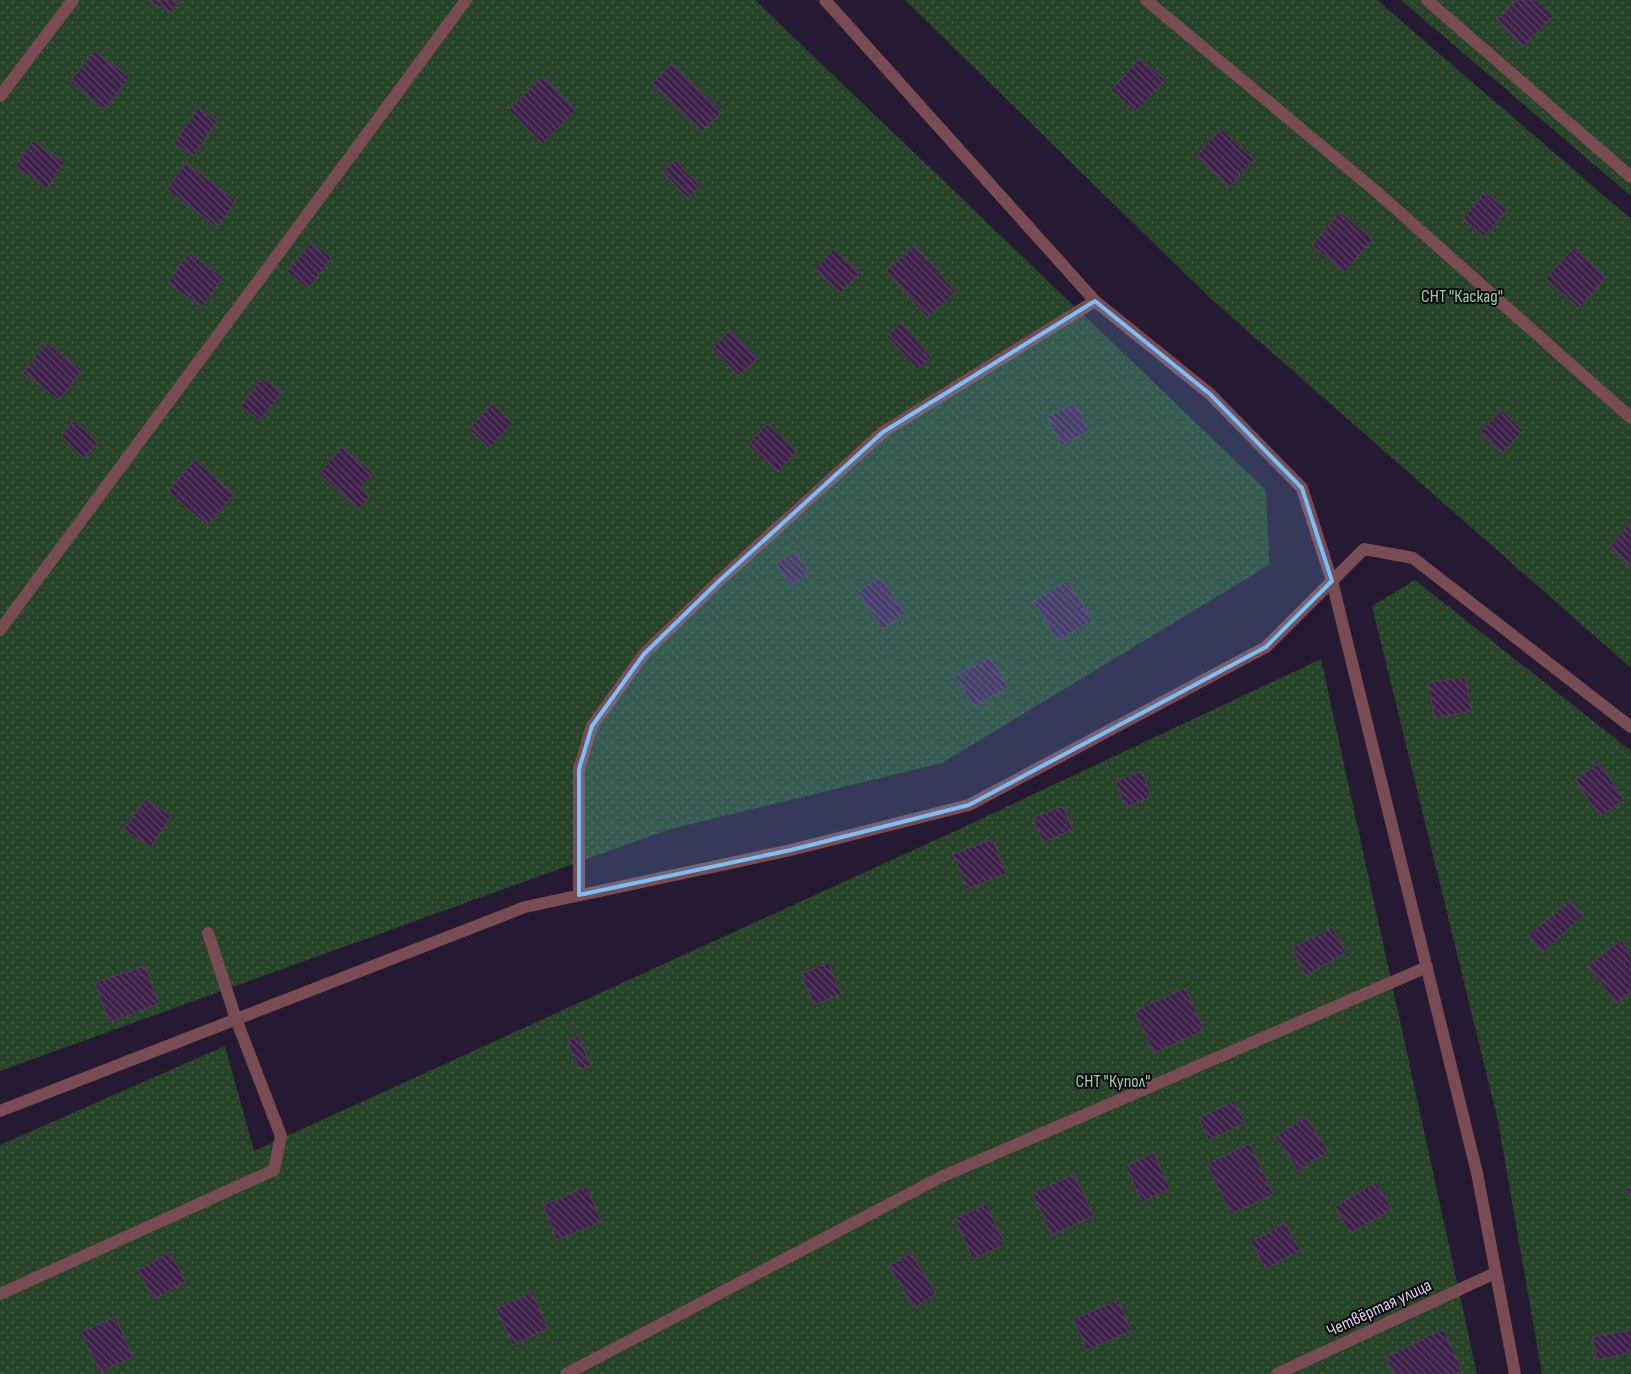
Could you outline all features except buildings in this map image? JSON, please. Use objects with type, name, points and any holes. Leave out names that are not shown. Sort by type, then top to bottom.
[{"type":"street","points":[[0,96],[73,0]]},
{"type":"street","points":[[0,630],[466,0]]},
{"type":"street","points":[[825,0],[1095,301],[1210,394],[1302,488],[1332,581],[1477,1173],[1515,1374]]},
{"type":"street","points":[[1146,0],[1378,193],[1631,418]]},
{"type":"street","points":[[1426,0],[1631,177]]},
{"type":"street","points":[[579,895],[580,769],[592,726],[644,654],[719,580],[883,432],[1095,301]]},
{"type":"street","points":[[0,1111],[525,907],[791,850],[969,805],[1266,647],[1364,549],[1413,558],[1631,727]]},
{"type":"street","points":[[0,1294],[274,1170],[281,1136],[236,1019],[208,933]]},
{"type":"street","points":[[566,1374],[941,1177],[1426,967]]},
{"type":"street","name":"Четвёртая улица","points":[[1277,1374],[1496,1273]]},
{"type":"highlighted area","points":[[1095,301],[1210,394],[1302,488],[1332,581],[1266,647],[969,805],[791,850],[579,895],[579,769],[592,726],[644,654],[719,581],[883,432]]},
{"type":"green space","points":[[0,0],[755,0],[1266,490],[1269,565],[942,763],[667,830],[0,1071]]},
{"type":"green space","name":"СНТ \"Каскад\"","points":[[905,0],[1377,0],[1631,219],[1631,668],[1209,297]]},
{"type":"green space","points":[[1401,0],[1631,0],[1631,196]]},
{"type":"green space","points":[[1415,580],[1631,751],[1631,1374],[1542,1374],[1498,1121],[1372,606]]},
{"type":"green space","name":"СНТ \"Купол\"","points":[[1321,659],[1477,1374],[0,1374],[0,1145],[225,1046],[254,1151],[953,832]]}]
